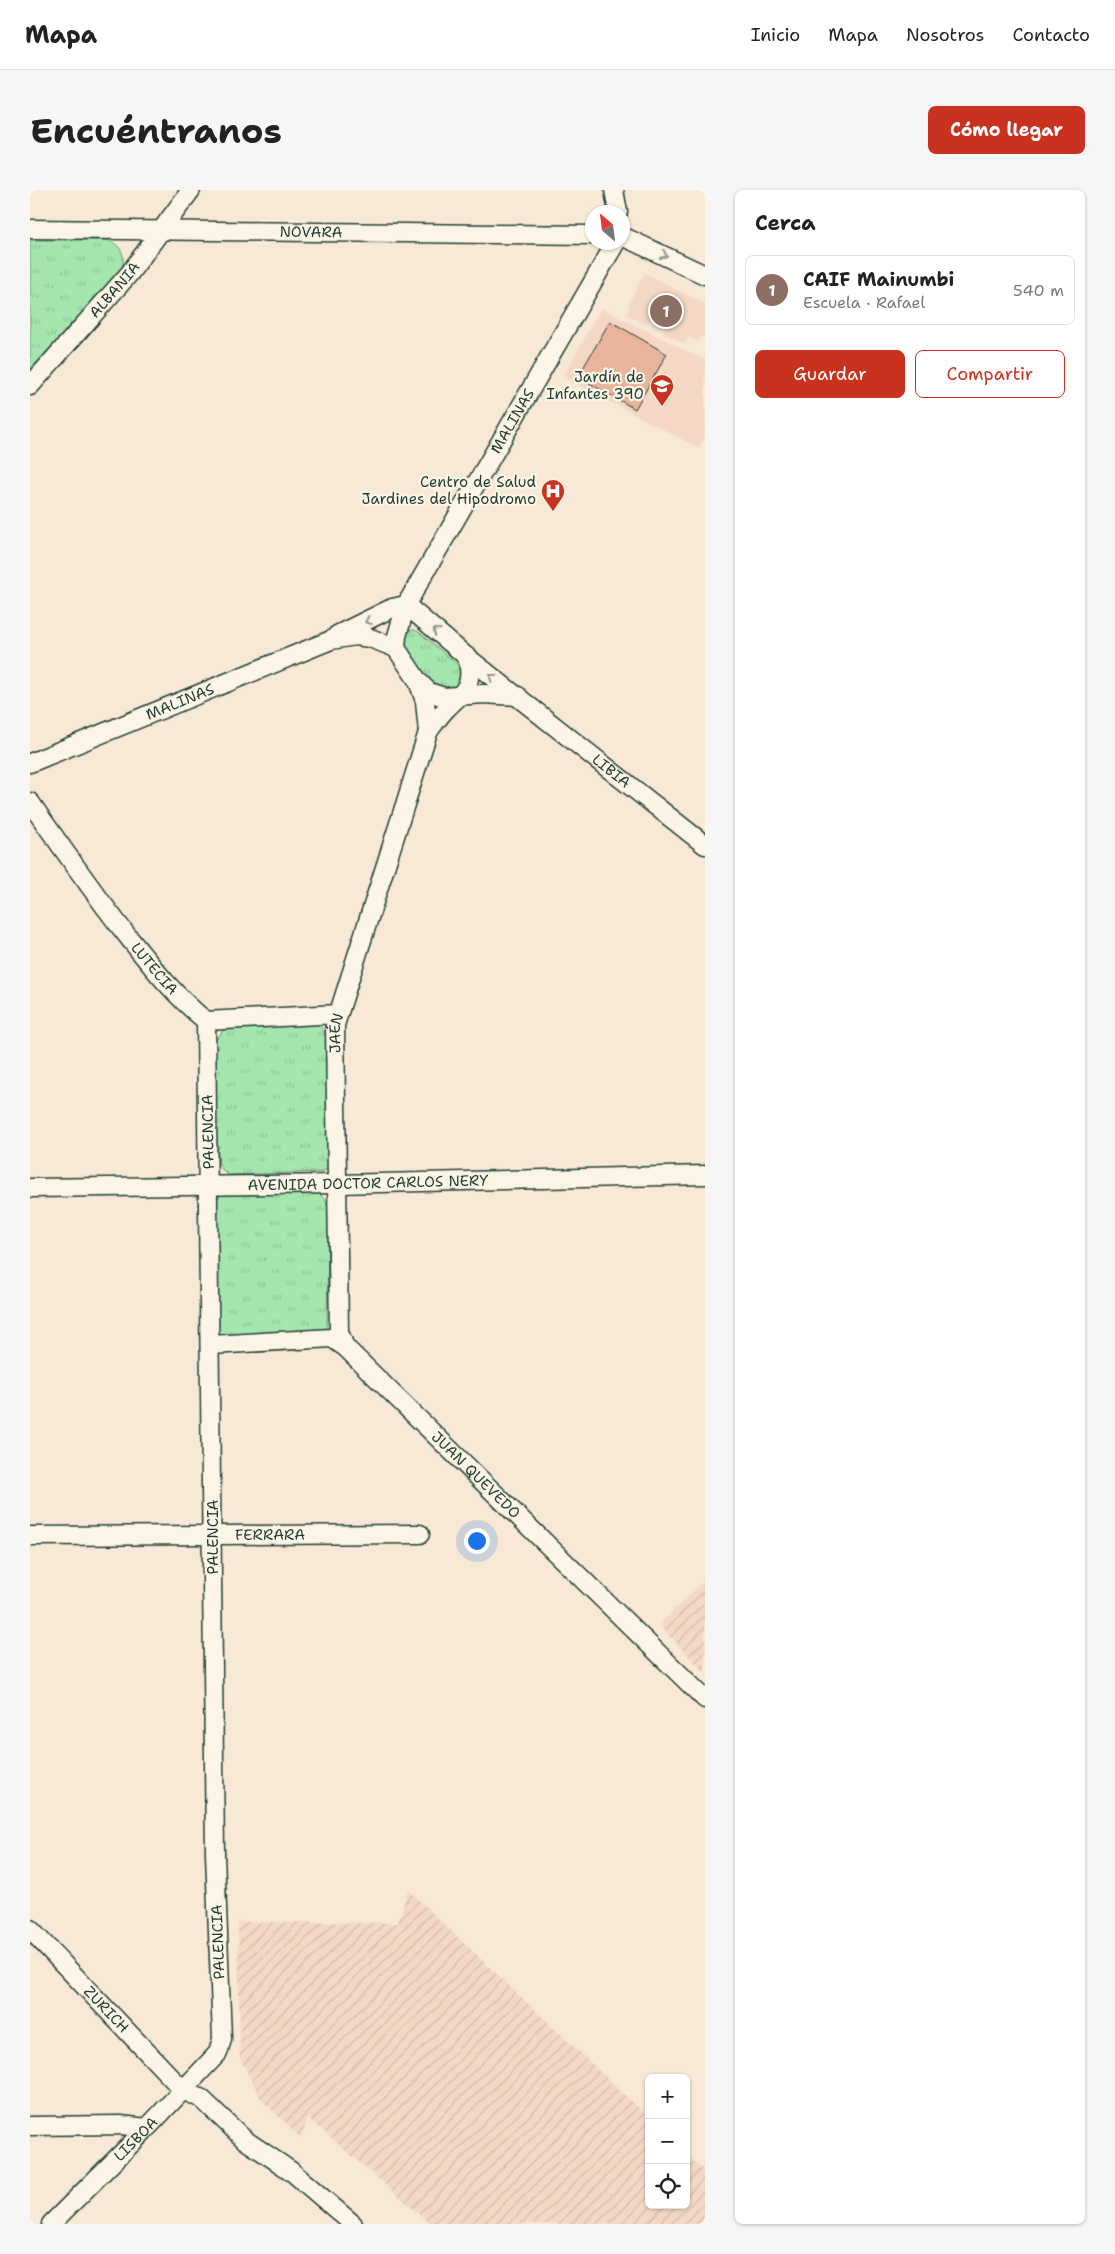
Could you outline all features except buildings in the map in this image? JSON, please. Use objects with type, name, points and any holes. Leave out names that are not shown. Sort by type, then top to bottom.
[{"type":"street","name":"ALBANIA","points":[[30,386],[129,274],[191,190]]},
{"type":"street","points":[[614,190],[617,205]]},
{"type":"street","name":"NOVARA","points":[[30,229],[585,235]]},
{"type":"street","points":[[630,239],[703,268]]},
{"type":"street","name":"MALINAS","points":[[332,640],[341,631],[372,619],[392,608],[406,605],[611,250]]},
{"type":"street","points":[[406,605],[397,636],[396,648],[418,681],[429,692],[444,697],[460,698],[483,694],[518,696]]},
{"type":"street","name":"LIBIA","points":[[406,605],[467,657],[705,844]]},
{"type":"street","name":"MALINAS","points":[[30,763],[332,640],[355,636],[370,638],[396,648]]},
{"type":"street","points":[[460,698],[470,678],[471,671],[467,657]]},
{"type":"street","name":"JAÉN","points":[[418,681],[425,701],[428,732]]},
{"type":"street","name":"JAÉN","points":[[345,1347],[339,1332],[338,1184],[334,1042],[338,1014],[428,732],[448,708],[460,698]]},
{"type":"street","name":"LUTECIA","points":[[30,802],[84,882],[146,960],[173,991],[206,1021]]},
{"type":"street","points":[[206,1021],[338,1014]]},
{"type":"street","name":"PALENCIA","points":[[206,1021],[215,1854],[222,2040],[218,2053]]},
{"type":"street","name":"AVENIDA DOCTOR CARLOS NERY","points":[[30,1188],[338,1184],[705,1175]]},
{"type":"street","name":"JUAN QUEVEDO","points":[[211,1345],[332,1338],[345,1347],[705,1699]]},
{"type":"street","name":"FERRARA","points":[[30,1536],[420,1534]]},
{"type":"street","name":"ZURICH","points":[[30,1929],[184,2090],[202,2099],[244,2140],[291,2171],[353,2224]]},
{"type":"street","name":"LISBOA","points":[[51,2224],[148,2128],[218,2053]]},
{"type":"street","points":[[30,2126],[121,2125],[148,2128]]},
{"type":"shaded area","points":[[645,273],[705,304],[705,338],[701,336],[698,342],[688,337],[685,344],[663,333],[666,327],[650,319],[646,325],[626,314],[630,308],[627,306]]},
{"type":"shaded area","name":"Jardín de Infantes 390","points":[[601,308],[705,360],[705,436],[699,448],[563,377]]},
{"type":"shaded area","points":[[705,1580],[705,1673],[659,1625]]},
{"type":"shaded area","points":[[408,1890],[645,2114],[645,2209],[690,2209],[690,2158],[705,2172],[705,2224],[431,2224],[308,2118],[301,2138],[261,2099],[240,2058],[238,1922],[398,1923]]},
{"type":"green space","points":[[30,240],[111,241],[120,249],[123,262],[122,267],[30,370]]},
{"type":"green space","points":[[409,630],[415,630],[420,633],[465,671],[457,692],[437,687],[426,676],[404,647],[405,634]]},
{"type":"green space","points":[[312,1022],[320,1025],[326,1036],[331,1162],[329,1168],[322,1172],[229,1175],[219,1165],[215,1120],[214,1052],[216,1040],[225,1028]]},
{"type":"green space","points":[[226,1193],[319,1193],[326,1201],[328,1209],[327,1332],[221,1337],[217,1326],[216,1204],[219,1195]]},
{"type":"place","name":"CAIF Mainumbi","points":[[666,311]]},
{"type":"place","name":"Jardín de Infantes 390","points":[[662,407]]},
{"type":"place","name":"Centro de Salud Jardines del Hipodromo","points":[[553,512]]}]
